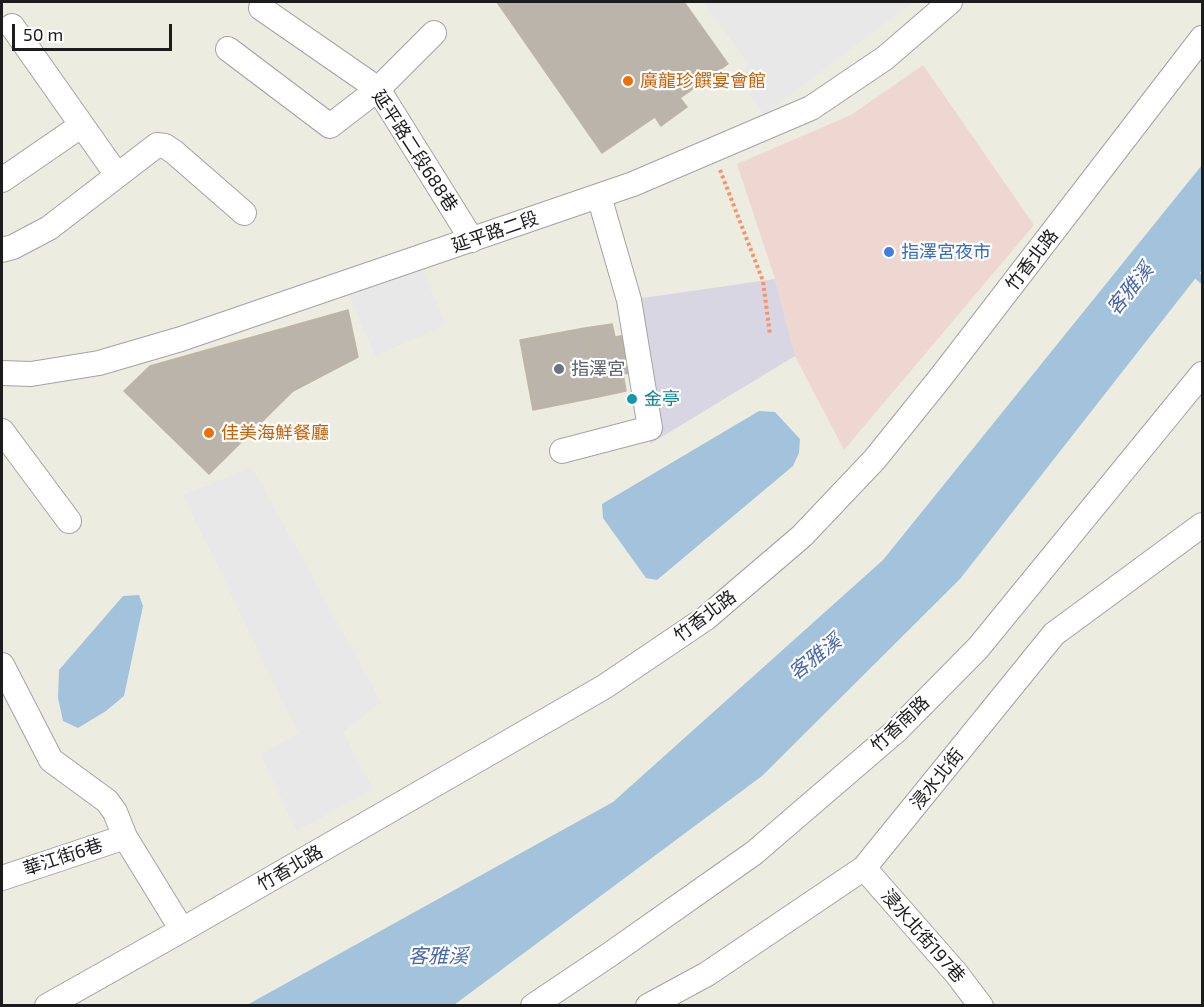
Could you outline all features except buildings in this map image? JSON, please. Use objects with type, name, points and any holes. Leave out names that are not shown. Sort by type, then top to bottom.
[{"type":"street","name":"延平路二段","points":[[2,373],[31,374],[99,363],[181,339],[633,184],[811,108],[885,58],[950,2]]},
{"type":"street","name":"延平路二段688巷","points":[[261,8],[378,89],[472,240]]},
{"type":"street","points":[[12,26],[117,175]]},
{"type":"street","points":[[228,49],[330,126],[378,89],[434,33]]},
{"type":"street","name":"竹香北路","points":[[46,1005],[182,930],[604,687],[706,618],[802,536],[875,459],[1203,38]]},
{"type":"street","points":[[2,180],[82,125]]},
{"type":"street","points":[[2,250],[13,247],[49,228],[157,145],[165,146],[174,152],[244,213]]},
{"type":"street","points":[[562,451],[650,428],[629,300],[599,196]]},
{"type":"street","name":"竹香南路","points":[[533,1005],[754,854],[896,731],[978,648],[1203,374]]},
{"type":"street","points":[[2,430],[69,521]]},
{"type":"street","name":"浸水北街","points":[[648,1005],[707,974],[864,868],[1054,634],[1203,525]]},
{"type":"street","points":[[3,671],[51,760],[107,801],[115,812],[125,837],[182,930]]},
{"type":"street","name":"華江街6巷","points":[[2,878],[125,837]]},
{"type":"street","name":"浸水北街197巷","points":[[864,868],[981,1005]]},
{"type":"path","points":[[712,150],[762,281],[770,335]]},
{"type":"shaded area","points":[[703,2],[913,2],[764,115],[737,74],[749,65]]},
{"type":"shaded area","name":"指澤宮夜市","points":[[923,65],[1034,225],[844,450],[795,356],[775,279],[737,164],[851,115]]},
{"type":"shaded area","points":[[421,266],[446,325],[375,356],[350,296]]},
{"type":"shaded area","points":[[775,279],[795,356],[650,444],[650,428],[629,300]]},
{"type":"shaded area","points":[[252,467],[381,702],[343,732],[373,789],[297,831],[260,755],[298,733],[183,495]]},
{"type":"water","name":"客雅溪","points":[[1202,165],[1202,270],[960,579],[762,776],[454,1005],[247,1005],[613,802],[883,560]]},
{"type":"water","points":[[759,411],[775,412],[800,439],[799,453],[793,466],[657,580],[646,578],[603,518],[602,504]]},
{"type":"water","points":[[139,595],[143,606],[124,696],[106,711],[78,728],[63,721],[58,698],[59,670],[123,596]]},
{"type":"waterway","points":[[1191,270],[1202,280]]},
{"type":"place","name":"廣龍珍饌宴會館","points":[[628,81]]},
{"type":"place","name":"指澤宮夜市","points":[[889,252]]},
{"type":"place","name":"指澤宮","points":[[559,369]]},
{"type":"place","name":"金亭","points":[[632,399]]},
{"type":"place","name":"佳美海鮮餐廳","points":[[209,433]]}]
